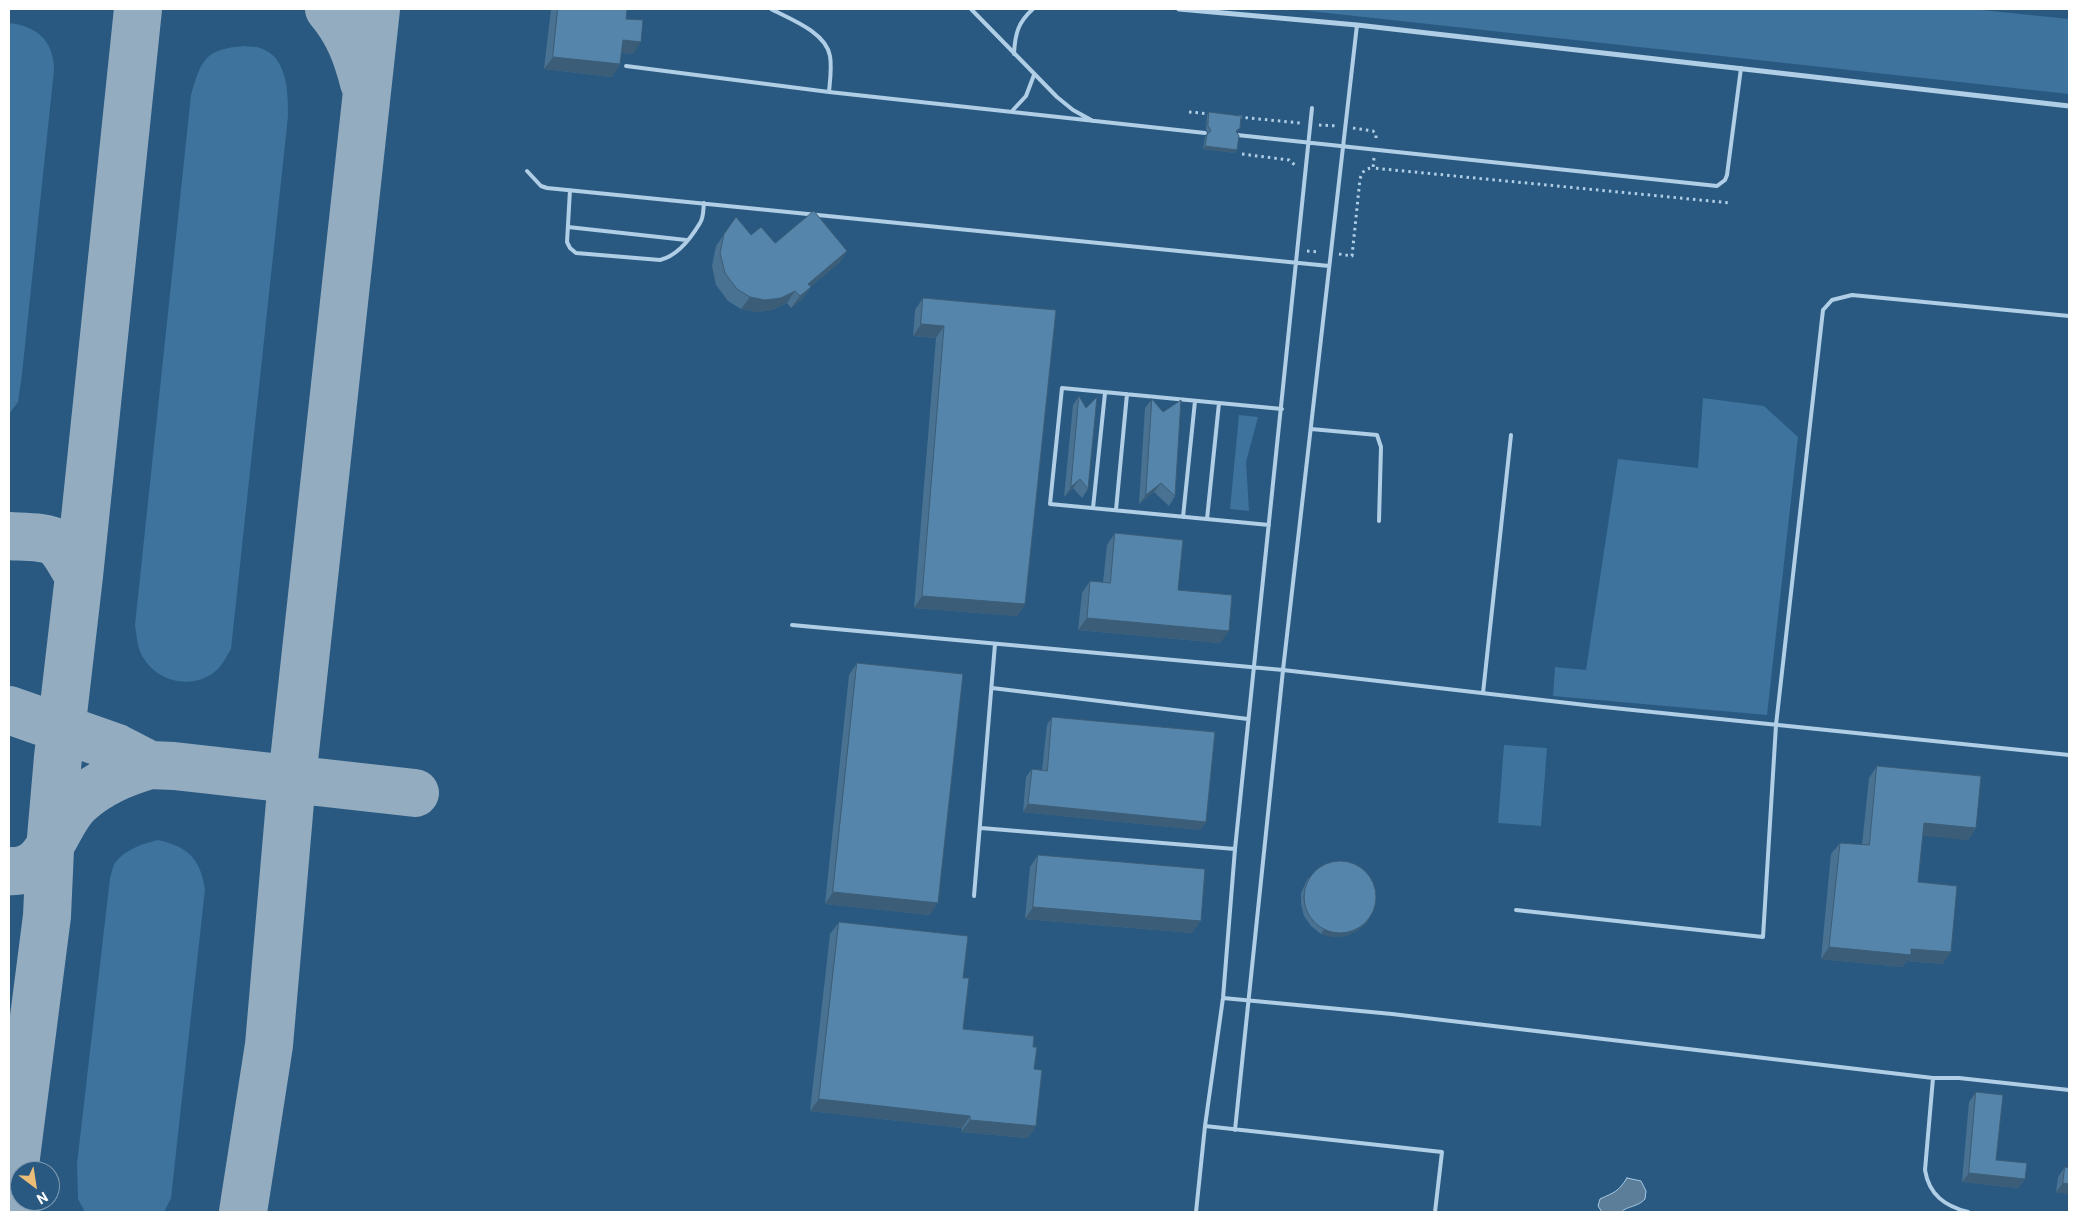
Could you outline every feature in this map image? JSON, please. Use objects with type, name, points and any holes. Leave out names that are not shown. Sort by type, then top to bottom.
[{"type":"street","points":[[1179,9],[1357,26],[2069,106]]},
{"type":"lane","points":[[771,9],[812,32],[827,47],[830,56],[829,92]]},
{"type":"lane","points":[[970,9],[1034,76],[1057,97],[1073,110],[1096,122]]},
{"type":"lane","points":[[1014,54],[1015,35],[1018,26],[1033,9]]},
{"type":"lane","points":[[1235,1130],[1283,670],[1357,26]]},
{"type":"lane","points":[[626,66],[829,92],[1013,110],[1096,122],[1205,133]]},
{"type":"lane","points":[[1237,135],[1343,148],[1717,186],[1725,180],[1727,175],[1741,68]]},
{"type":"lane","points":[[1013,110],[1026,96],[1034,76]]},
{"type":"lane","points":[[1196,1212],[1205,1126],[1223,998],[1248,719],[1298,262],[1312,108]]},
{"type":"lane","points":[[527,171],[541,186],[570,190],[1329,266]]},
{"type":"lane","points":[[570,190],[567,242],[570,248],[576,252],[660,260],[674,254],[701,222],[704,203]]},
{"type":"lane","points":[[568,227],[686,240]]},
{"type":"lane","points":[[1516,910],[1763,937],[1776,725],[1823,310],[1832,300],[1852,295],[2069,316]]},
{"type":"lane","points":[[1269,525],[1050,504],[1062,388],[1282,409]]},
{"type":"lane","points":[[1093,508],[1105,393]]},
{"type":"lane","points":[[1116,510],[1127,394]]},
{"type":"lane","points":[[1183,517],[1195,401]]},
{"type":"lane","points":[[1207,519],[1219,403]]},
{"type":"lane","points":[[1311,429],[1377,435],[1381,447],[1379,521]]},
{"type":"lane","points":[[1483,693],[1511,435]]},
{"type":"lane","points":[[792,625],[1283,670],[1776,725],[2069,755]]},
{"type":"lane","points":[[974,896],[995,644]]},
{"type":"lane","points":[[992,688],[1248,719]]},
{"type":"lane","points":[[981,828],[1235,849]]},
{"type":"lane","points":[[1223,998],[1392,1014],[1933,1078],[1959,1078],[2069,1090]]},
{"type":"lane","points":[[1933,1078],[1925,1170],[1927,1181],[1940,1199],[1951,1208],[1968,1212]]},
{"type":"lane","points":[[1205,1126],[1442,1152],[1435,1212]]},
{"type":"path","points":[[1242,154],[1289,160],[1295,164],[1297,171]]},
{"type":"path","points":[[1299,250],[1352,256],[1360,179],[1366,170],[1373,168]]},
{"type":"shaded area","points":[[1291,9],[1972,9],[2069,19],[2069,94]]},
{"type":"shaded area","points":[[9,23],[28,28],[42,37],[51,51],[54,70],[22,374],[18,402],[9,414]]},
{"type":"shaded area","points":[[244,46],[260,48],[276,59],[281,67],[287,86],[288,116],[231,649],[218,669],[209,676],[189,682],[169,679],[151,667],[142,655],[135,625],[191,95],[198,73],[207,59],[221,50]]},
{"type":"shaded area","points":[[1703,398],[1764,406],[1798,437],[1767,715],[1553,696],[1555,667],[1586,670],[1618,459],[1698,468]]},
{"type":"shaded area","points":[[1239,415],[1258,417],[1246,462],[1249,511],[1230,509]]},
{"type":"shaded area","points":[[1504,745],[1547,748],[1541,826],[1498,823]]},
{"type":"shaded area","points":[[158,840],[177,846],[191,856],[200,869],[205,889],[171,1198],[164,1212],[85,1212],[78,1199],[77,1164],[110,878],[114,865],[124,854],[140,845]]},
{"type":"shaded area","points":[[1627,1178],[1641,1181],[1646,1191],[1645,1199],[1639,1204],[1621,1212],[1602,1212],[1598,1206],[1600,1199],[1616,1191]]},
{"type":"building","points":[[558,9],[627,9],[626,19],[643,20],[641,42],[623,40],[620,64],[553,57]]},
{"type":"building","points":[[1209,112],[1241,116],[1240,128],[1236,131],[1239,136],[1237,150],[1205,146],[1207,134],[1211,131],[1208,126]]},
{"type":"building","points":[[814,211],[847,251],[808,284],[811,287],[800,296],[795,291],[781,298],[765,300],[750,297],[737,289],[725,273],[720,253],[724,234],[736,217],[751,235],[761,227],[775,243]]},
{"type":"building","points":[[923,298],[1056,310],[1025,604],[922,596],[944,326],[921,324]]},
{"type":"building","points":[[1079,396],[1086,408],[1097,397],[1088,489],[1080,479],[1071,487]]},
{"type":"building","points":[[1152,399],[1163,412],[1181,400],[1175,496],[1161,483],[1146,495]]},
{"type":"building","points":[[1115,533],[1183,540],[1178,590],[1232,595],[1229,631],[1087,618],[1090,581],[1110,583]]},
{"type":"building","points":[[857,663],[963,674],[938,903],[833,892]]},
{"type":"building","points":[[1052,717],[1215,732],[1206,822],[1028,804],[1032,769],[1047,771]]},
{"type":"building","points":[[1877,766],[1981,776],[1976,828],[1924,823],[1918,882],[1957,886],[1951,952],[1911,949],[1911,955],[1829,947],[1840,843],[1869,845]]},
{"type":"building","points":[[1038,855],[1205,869],[1201,921],[1033,907]]},
{"type":"building","points":[[1347,861],[1366,871],[1374,883],[1376,897],[1374,911],[1366,923],[1354,931],[1333,933],[1314,923],[1306,911],[1304,890],[1314,871],[1326,863]]},
{"type":"building","points":[[839,922],[968,936],[963,978],[969,978],[963,1029],[1034,1036],[1033,1047],[1037,1047],[1034,1069],[1042,1070],[1036,1126],[970,1120],[970,1116],[819,1099]]},
{"type":"building","points":[[1976,1092],[2003,1095],[1996,1160],[2027,1163],[2025,1179],[1969,1173]]},
{"type":"building","points":[[2065,1167],[2069,1168],[2069,1184],[2063,1183]]},
{"type":"taxiway","points":[[9,1212],[47,916],[50,849],[58,757],[79,576],[138,9]]},
{"type":"taxiway","points":[[329,9],[342,26],[351,44],[364,83]]},
{"type":"taxiway","points":[[243,1212],[269,1045],[292,779],[376,9]]},
{"type":"taxiway","points":[[9,536],[40,538],[56,543],[66,554],[79,576]]},
{"type":"taxiway","points":[[9,710],[117,748],[150,765],[174,766],[415,793]]},
{"type":"taxiway","points":[[9,871],[23,870],[34,865],[43,857],[70,812],[86,795],[112,779],[150,765],[131,764]]}]
